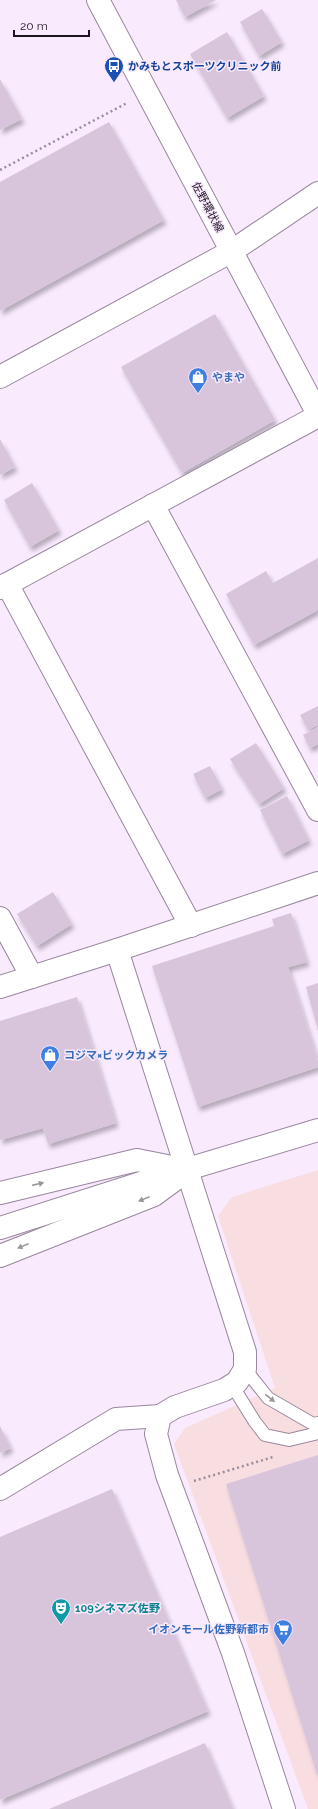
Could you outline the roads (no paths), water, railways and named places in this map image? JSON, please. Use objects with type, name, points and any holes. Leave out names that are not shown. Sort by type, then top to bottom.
[{"type":"street","name":"佐野環状線","points":[[98,0],[318,415]]},
{"type":"street","points":[[0,377],[232,251],[318,193]]},
{"type":"street","points":[[191,926],[4,586],[318,415]]},
{"type":"street","points":[[153,505],[318,810]]},
{"type":"street","points":[[0,987],[191,926],[318,883]]},
{"type":"street","points":[[0,918],[32,977]]},
{"type":"street","points":[[0,1489],[116,1419],[160,1416],[175,1407],[224,1390],[238,1377],[245,1352],[117,950]]},
{"type":"street","points":[[0,1228],[141,1183],[318,1130]]},
{"type":"street","points":[[0,1193],[137,1160],[188,1170]]},
{"type":"street","points":[[0,1256],[154,1195],[188,1170]]},
{"type":"street","points":[[160,1416],[156,1434],[167,1475],[233,1652],[284,1809]]},
{"type":"lane","points":[[238,1377],[268,1398],[313,1424],[318,1423]]},
{"type":"lane","points":[[238,1377],[254,1422],[265,1435],[289,1440],[318,1433]]},
{"type":"place","name":"かみもとスポーツクリニック前","points":[[114,83]]},
{"type":"place","name":"やまや","points":[[198,394]]},
{"type":"place","name":"コジマ×ビックカメラ","points":[[50,1072]]},
{"type":"place","name":"109シネマズ佐野","points":[[61,1625]]},
{"type":"place","name":"イオンモール佐野新都市","points":[[283,1646]]}]
